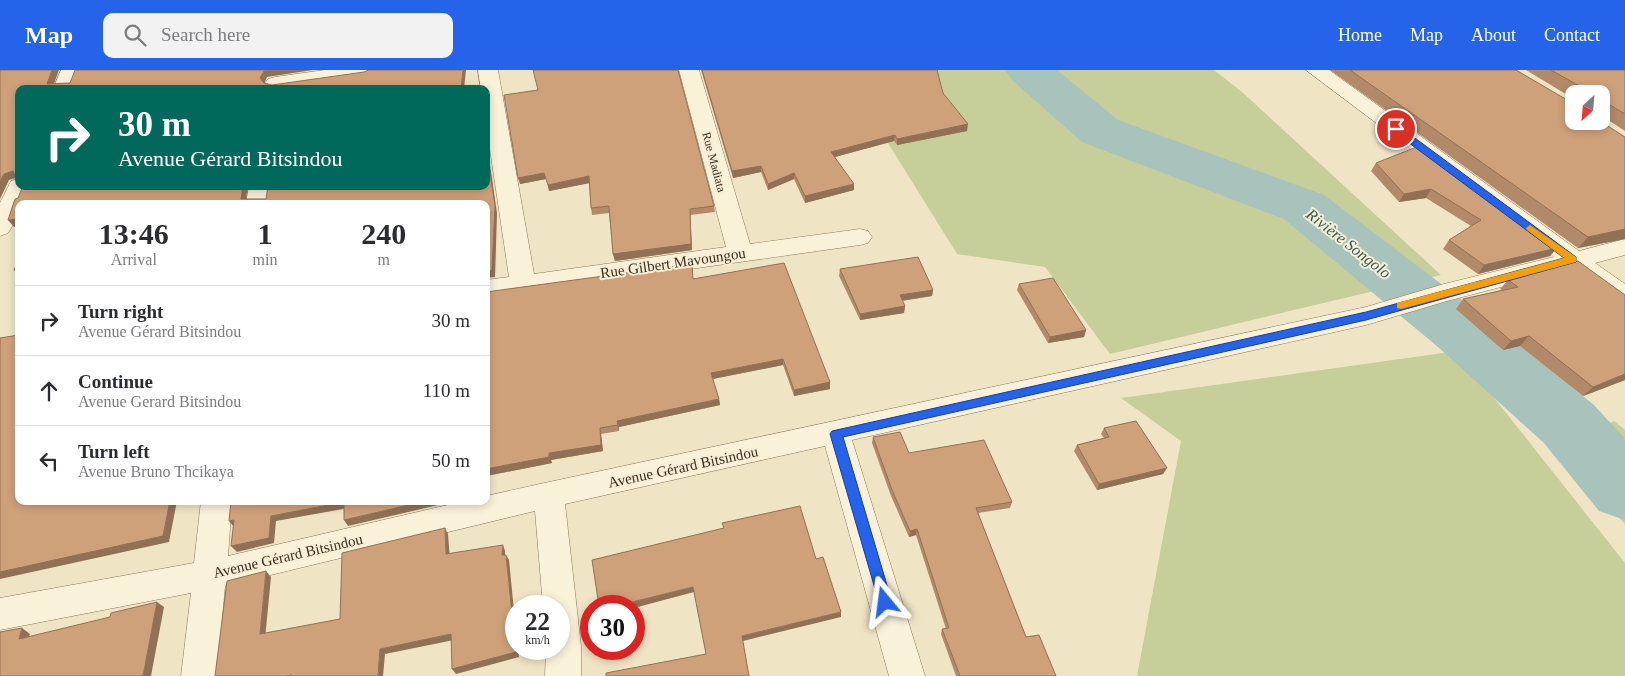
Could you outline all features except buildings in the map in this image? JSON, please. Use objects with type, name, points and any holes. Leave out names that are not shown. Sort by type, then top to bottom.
[{"type":"street","points":[[65,85],[71,70]]},
{"type":"street","points":[[276,80],[366,70]]},
{"type":"street","points":[[488,70],[523,284]]},
{"type":"street","name":"Rue Madiata","points":[[689,70],[740,253]]},
{"type":"street","points":[[1316,70],[1625,297]]},
{"type":"street","points":[[0,228],[17,190]]},
{"type":"street","name":"Rue Gilbert Mavoungou","points":[[490,288],[860,237]]},
{"type":"street","name":"Avenue Gérard Bitsindou","points":[[0,614],[208,575],[549,495],[836,434],[1366,316],[1573,259],[1625,248]]},
{"type":"street","points":[[836,434],[906,676]]},
{"type":"street","points":[[549,495],[564,646],[563,676]]},
{"type":"street","points":[[199,676],[217,505]]},
{"type":"green space","points":[[926,70],[1214,70],[1242,92],[1441,275],[1110,354],[1045,267],[957,254],[868,111]]},
{"type":"green space","points":[[1457,351],[1625,563],[1625,676],[1137,676],[1181,441],[1121,398]]},
{"type":"green space","points":[[1614,421],[1625,430],[1625,524],[1612,510],[1595,431]]},
{"type":"waterway","name":"Rivière Songolo","points":[[1028,70],[1100,131],[1304,207],[1460,331],[1569,424],[1625,489]]},
{"type":"slow traffic","points":[[1401,306],[1573,259],[1530,228]]},
{"type":"route","points":[[885,602],[836,434],[1366,316],[1573,259],[1396,129]]}]
